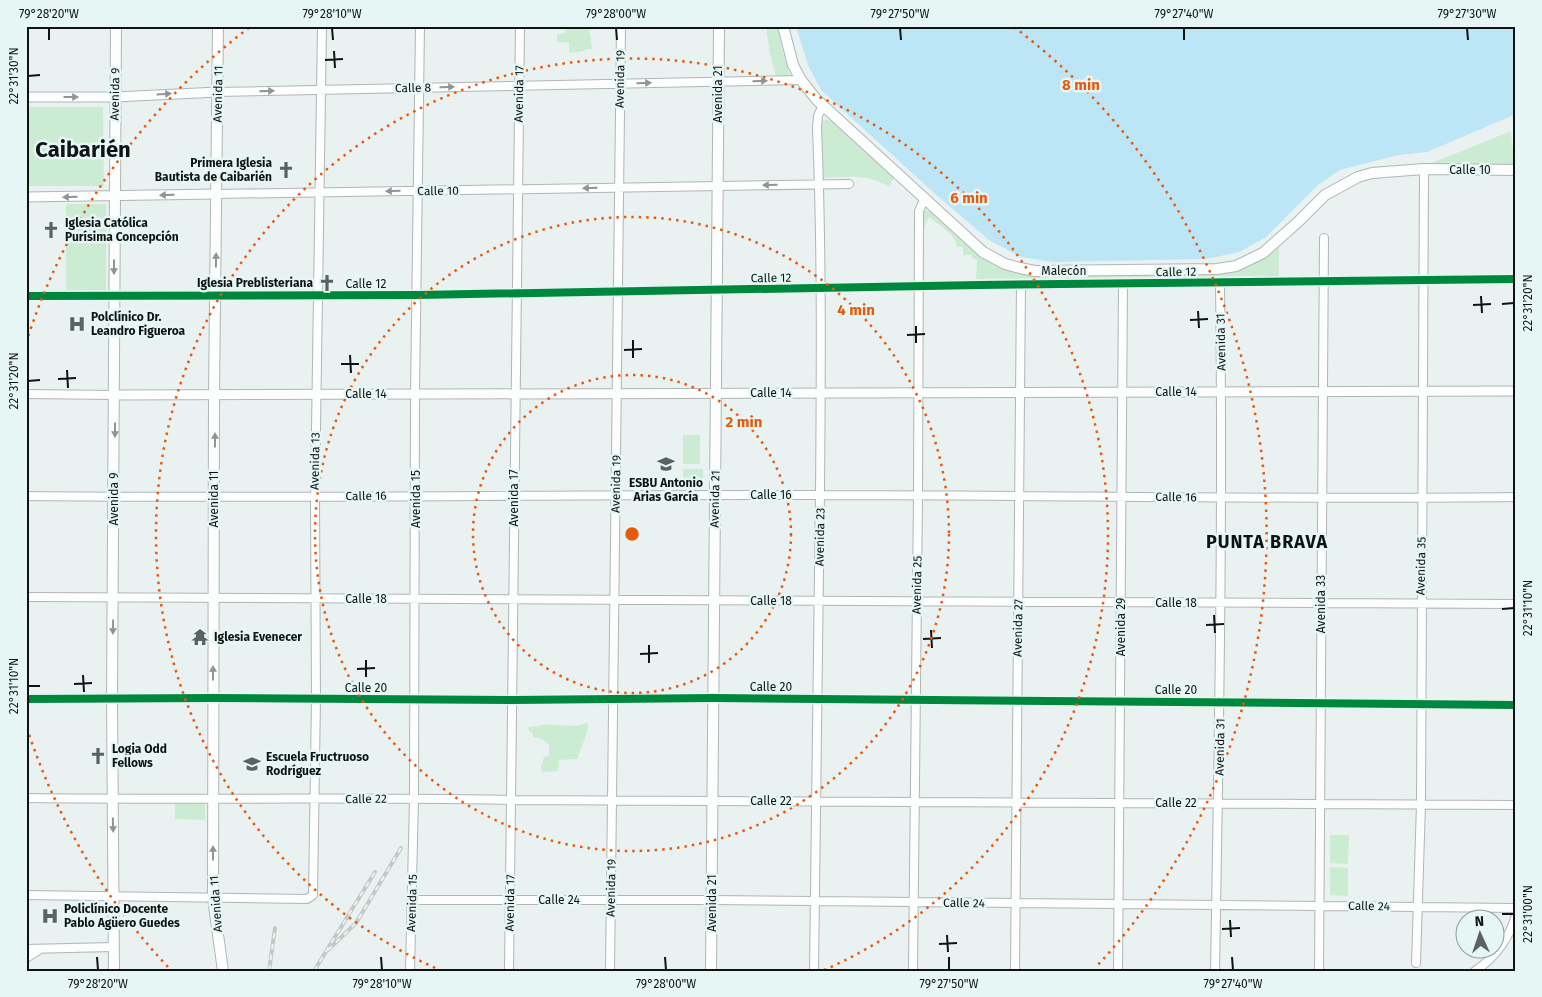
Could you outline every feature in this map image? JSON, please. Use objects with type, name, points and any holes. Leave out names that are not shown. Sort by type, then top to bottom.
[{"type":"main road","name":"Avenida 9","points":[[114,971],[112,699],[116,26]]},
{"type":"main road","name":"Avenida 11","points":[[218,26],[212,698],[213,898],[223,971]]},
{"type":"main road","name":"Avenida 21","points":[[711,971],[719,26]]},
{"type":"main road","name":"Malecón","points":[[783,26],[793,65],[801,80],[823,105],[924,200],[983,252],[1005,264],[1020,268],[1052,271],[1217,269],[1236,266],[1263,253],[1325,195],[1344,183],[1372,173],[1424,169]]},
{"type":"main road","name":"Calle 10","points":[[1424,169],[1516,170]]},
{"type":"street","name":"Avenida 13","points":[[213,898],[307,898],[313,896],[316,699],[316,394],[322,26]]},
{"type":"street","name":"Avenida 15","points":[[410,971],[414,798],[416,599],[415,394],[418,295],[420,26]]},
{"type":"street","name":"Avenida 17","points":[[509,971],[520,26]]},
{"type":"street","name":"Avenida 19","points":[[610,971],[621,26]]},
{"type":"street","name":"Calle 8","points":[[26,97],[115,97],[218,92],[801,80]]},
{"type":"street","name":"Avenida 23","points":[[814,971],[821,393],[821,289],[817,128],[818,116],[823,105]]},
{"type":"street","name":"Avenida 35","points":[[1416,963],[1421,804],[1424,169]]},
{"type":"street","name":"Calle 10","points":[[26,197],[849,184]]},
{"type":"street","name":"Avenida 25","points":[[913,971],[919,211],[924,200]]},
{"type":"street","name":"Avenida 33","points":[[1319,971],[1324,238]]},
{"type":"street","name":"Calle 12","points":[[26,296],[518,294],[1021,284],[1516,279]]},
{"type":"street","name":"Avenida 31","points":[[1215,971],[1219,803],[1222,497],[1220,282]]},
{"type":"street","name":"Avenida 27","points":[[1015,971],[1021,284]]},
{"type":"street","name":"Avenida 29","points":[[1118,971],[1123,284]]},
{"type":"street","name":"Calle 14","points":[[26,394],[1516,391]]},
{"type":"street","name":"Calle 16","points":[[26,496],[918,495],[1322,498],[1516,497]]},
{"type":"street","name":"Calle 18","points":[[26,598],[1516,604]]},
{"type":"street","name":"Calle 20","points":[[26,699],[513,700],[714,698],[1516,705]]},
{"type":"street","name":"Calle 22","points":[[26,798],[414,798],[1516,805]]},
{"type":"street","points":[[26,895],[213,898]]},
{"type":"street","name":"Calle 24","points":[[412,900],[712,900],[1516,908]]},
{"type":"street","points":[[1476,971],[1493,956],[1509,932],[1516,914]]},
{"type":"street","points":[[26,950],[114,947]]},
{"type":"street","points":[[26,958],[41,949]]},
{"type":"green space","points":[[565,26],[589,26],[592,49],[569,53],[569,42],[557,42],[557,34],[566,33]]},
{"type":"green space","points":[[766,26],[778,26],[782,49],[790,75],[776,76],[770,55]]},
{"type":"green space","points":[[26,107],[103,107],[104,186],[26,186]]},
{"type":"green space","points":[[825,119],[831,121],[894,178],[889,186],[864,177],[821,178],[821,128]]},
{"type":"green space","points":[[1511,131],[1514,164],[1427,165]]},
{"type":"green space","points":[[66,204],[106,204],[106,290],[66,290]]},
{"type":"green space","points":[[925,210],[932,212],[970,247],[1008,269],[1235,270],[1258,261],[1279,247],[1279,276],[976,279],[977,260],[972,258],[972,255],[963,255],[963,247],[957,247],[956,242],[946,230],[929,217],[924,228],[921,227],[922,213]]},
{"type":"green space","points":[[683,435],[700,435],[700,464],[683,464]]},
{"type":"green space","points":[[683,469],[703,469],[703,482],[683,482]]},
{"type":"green space","points":[[588,722],[578,759],[559,760],[558,771],[542,772],[541,766],[544,757],[549,756],[549,745],[542,739],[533,737],[533,733],[529,731],[528,727],[542,725],[577,726]]},
{"type":"green space","points":[[175,804],[205,804],[205,820],[175,819]]},
{"type":"green space","points":[[1330,835],[1349,835],[1348,864],[1330,863]]},
{"type":"green space","points":[[1330,867],[1348,868],[1348,896],[1330,895]]},
{"type":"water","points":[[796,26],[1516,26],[1516,114],[1427,152],[1398,155],[1340,170],[1318,185],[1265,238],[1239,252],[1206,259],[1053,262],[1021,257],[989,240],[821,90],[808,65]]},
{"type":"railway","points":[[328,950],[356,923],[401,848]]},
{"type":"railway","points":[[314,971],[375,872]]},
{"type":"railway","points":[[269,971],[275,928]]},
{"type":"cycle path","points":[[26,296],[418,295],[980,285],[1516,279]]},
{"type":"cycle path","points":[[26,699],[513,700],[714,698],[1516,705]]},
{"type":"place","name":"Primera Iglesia Bautista de Caibarién","points":[[286,170]]},
{"type":"place","name":"Iglesia Católica Purísima Concepción","points":[[51,230]]},
{"type":"place","name":"Iglesia Preblisteriana","points":[[327,283]]},
{"type":"place","name":"Polclínico Dr. Leandro Figueroa","points":[[77,324]]},
{"type":"place","name":"ESBU Antonio Arias García","points":[[666,464]]},
{"type":"place","name":"Iglesia Evenecer","points":[[200,637]]},
{"type":"place","name":"Logia Odd Fellows","points":[[98,756]]},
{"type":"place","name":"Escuela Fructruoso Rodríguez","points":[[252,764]]},
{"type":"place","name":"Policlínico Docente Pablo Agüero Guedes","points":[[50,916]]},
{"type":"district","name":"Caibarién","points":[[83,149]]},
{"type":"district","name":"PUNTA BRAVA","points":[[1267,542]]}]
